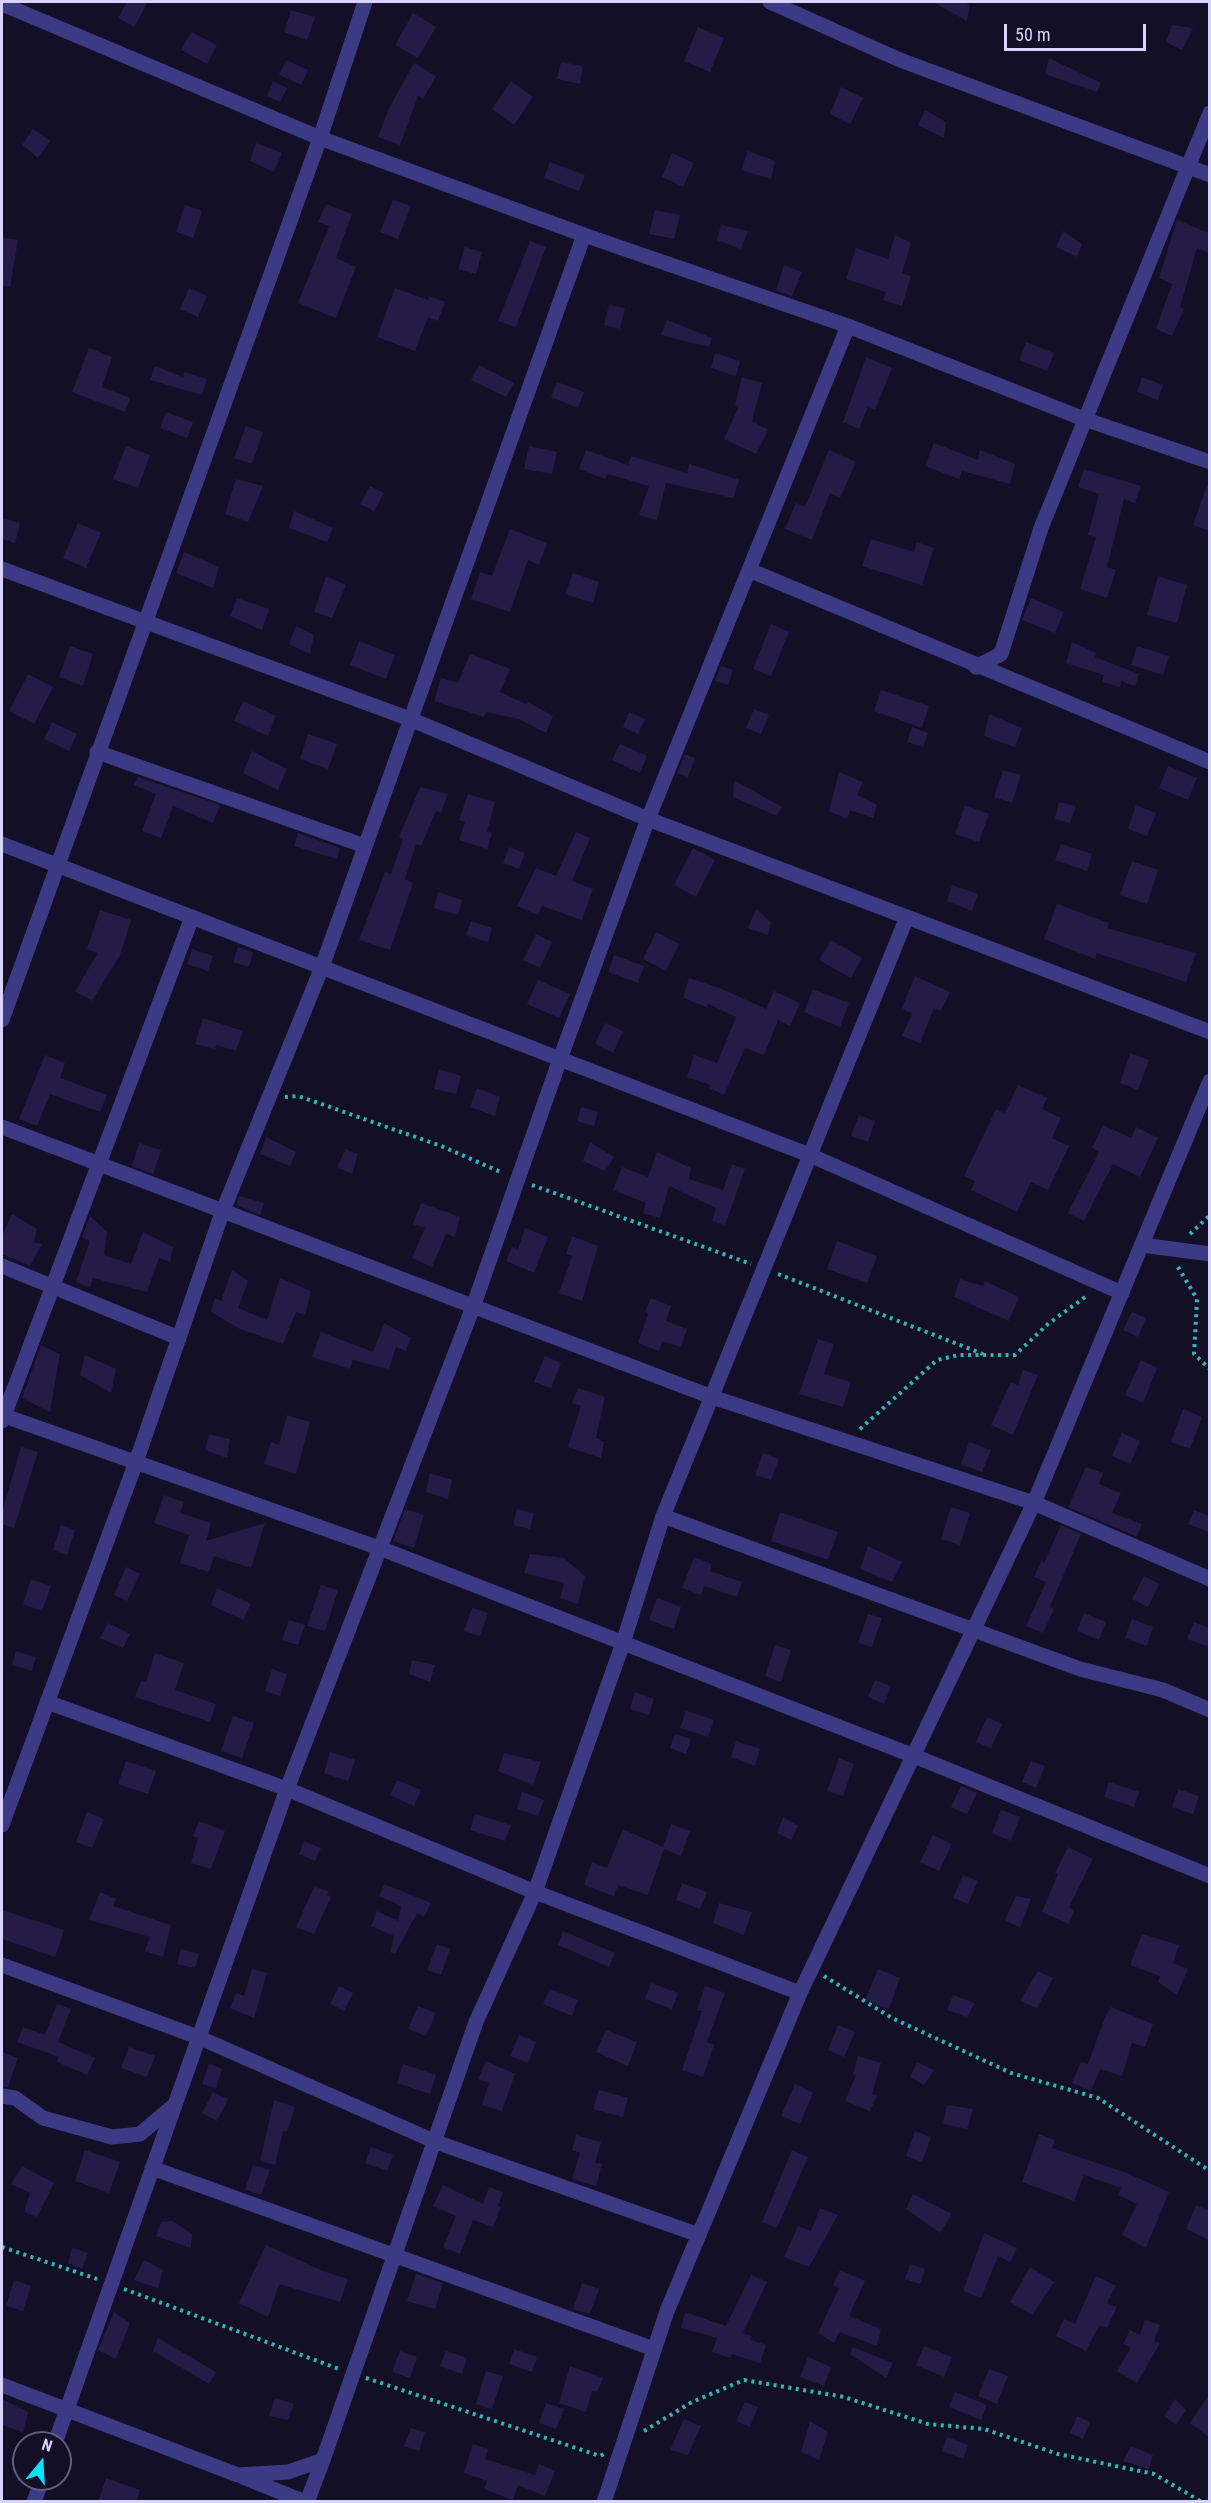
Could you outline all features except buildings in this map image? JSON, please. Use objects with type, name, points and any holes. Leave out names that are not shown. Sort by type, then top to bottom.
[{"type":"street","points":[[2,1020],[144,620],[320,138],[365,2]]},
{"type":"street","points":[[770,2],[900,60],[1209,175]]},
{"type":"street","points":[[2,4],[320,138],[584,235],[849,326],[1084,419],[1209,462]]},
{"type":"street","points":[[976,667],[1001,654],[1041,528],[1209,113]]},
{"type":"street","points":[[2,1825],[136,1462],[222,1213],[322,967],[584,235]]},
{"type":"street","points":[[60,2431],[287,1789],[382,1549],[473,1307],[560,1059],[648,819],[849,326]]},
{"type":"street","points":[[2,569],[410,719],[648,819],[1209,1032]]},
{"type":"street","points":[[749,570],[976,667],[1209,762]]},
{"type":"street","points":[[97,752],[365,846]]},
{"type":"street","points":[[2,844],[812,1156],[1122,1293]]},
{"type":"street","points":[[192,917],[2,1417],[382,1549],[914,1756],[1209,1876]]},
{"type":"street","points":[[2,2385],[306,2502],[354,2374],[476,2022],[535,1892],[623,1643],[663,1516],[812,1156],[907,917]]},
{"type":"street","points":[[604,2502],[654,2349],[800,1993],[1034,1503],[1209,1081]]},
{"type":"street","points":[[2,1127],[222,1213],[712,1397],[1034,1503],[1209,1579]]},
{"type":"street","points":[[1142,1245],[1209,1254]]},
{"type":"street","points":[[2,1266],[179,1338]]},
{"type":"street","points":[[663,1516],[1080,1669],[1163,1690],[1209,1710]]},
{"type":"street","points":[[47,1702],[287,1789],[535,1892],[800,1993]]},
{"type":"street","points":[[2,1965],[198,2037],[436,2142],[699,2235]]},
{"type":"street","points":[[2,2096],[15,2098],[43,2118],[112,2137],[140,2134],[174,2105]]},
{"type":"street","points":[[152,2168],[654,2349]]},
{"type":"street","points":[[237,2475],[288,2472],[323,2460]]},
{"type":"path","points":[[269,1098],[298,1096],[441,1146],[518,1180],[765,1269],[983,1354]]},
{"type":"path","points":[[1209,1215],[1185,1239],[1167,1248],[1197,1299],[1194,1354],[1209,1369]]},
{"type":"path","points":[[854,1444],[858,1431],[905,1386],[937,1360],[959,1355],[1015,1355],[1049,1323],[1103,1284]]},
{"type":"path","points":[[812,1969],[892,2018],[1001,2068],[1098,2098],[1209,2171]]},
{"type":"path","points":[[2,2247],[110,2284],[354,2374],[600,2456],[692,2402],[744,2380],[844,2397],[928,2424],[984,2428],[1058,2454],[1154,2474],[1202,2502]]}]
